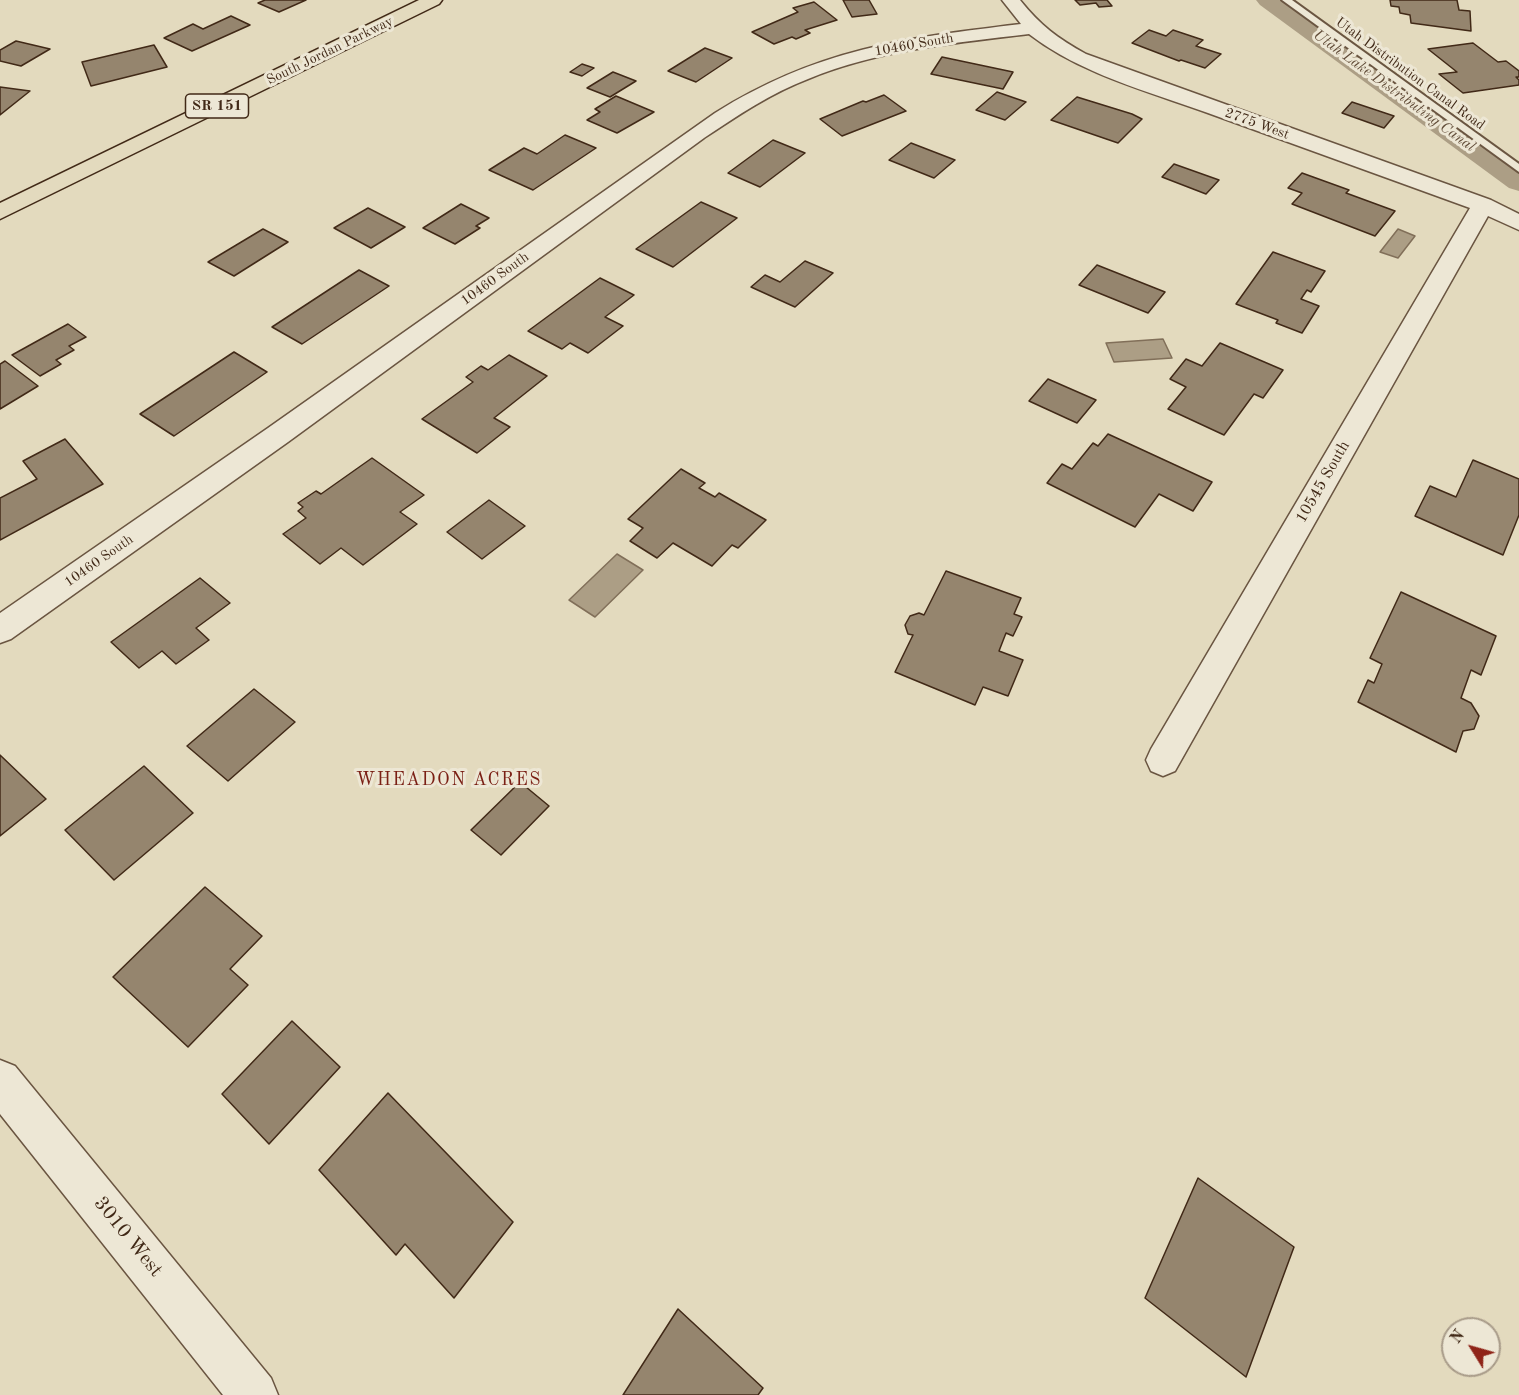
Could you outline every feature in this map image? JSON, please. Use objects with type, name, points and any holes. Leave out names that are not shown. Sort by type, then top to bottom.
[{"type":"main road","name":"South Jordan Parkway","points":[[4,205],[434,0]]},
{"type":"street","name":"2775 West","points":[[1011,0],[1033,28],[1054,45],[1104,68],[1483,205],[1519,223]]},
{"type":"street","name":"10460 South","points":[[0,630],[278,435],[697,134],[747,102],[800,75],[858,54],[922,42],[1033,28]]},
{"type":"street","name":"10545 South","points":[[1163,760],[1483,205]]},
{"type":"street","name":"3010 West","points":[[0,1081],[254,1395]]},
{"type":"lane","name":"Utah Distribution Canal Road","points":[[1286,0],[1519,169]]},
{"type":"shaded area","points":[[1398,229],[1415,236],[1398,258],[1380,252]]},
{"type":"shaded area","points":[[1163,339],[1172,358],[1114,362],[1106,343]]},
{"type":"shaded area","points":[[617,554],[643,570],[595,617],[569,600]]},
{"type":"building","points":[[265,0],[306,0],[279,12],[258,3]]},
{"type":"building","points":[[843,0],[869,0],[877,14],[852,17]]},
{"type":"building","points":[[1075,0],[1107,0],[1112,6],[1099,7],[1096,3],[1080,5]]},
{"type":"building","points":[[1390,0],[1457,0],[1459,10],[1470,11],[1471,31],[1411,23],[1410,15],[1400,13],[1399,7],[1391,6]]},
{"type":"building","points":[[814,2],[837,20],[805,30],[810,33],[796,39],[792,37],[774,44],[752,32],[798,12],[793,8]]},
{"type":"building","points":[[231,16],[250,25],[192,51],[164,38],[193,24],[203,29]]},
{"type":"building","points":[[1149,30],[1166,36],[1173,30],[1203,40],[1196,46],[1221,54],[1205,68],[1179,61],[1132,43]]},
{"type":"building","points":[[16,41],[50,49],[21,66],[0,61],[0,50]]},
{"type":"building","points":[[1473,43],[1498,62],[1506,61],[1519,71],[1519,77],[1516,77],[1519,85],[1463,93],[1439,74],[1457,72],[1428,49]]},
{"type":"building","points":[[154,45],[167,67],[91,86],[82,62]]},
{"type":"building","points":[[705,48],[732,58],[696,82],[668,71]]},
{"type":"building","points":[[942,57],[1013,72],[1003,89],[931,74]]},
{"type":"building","points":[[582,64],[594,68],[582,76],[570,72]]},
{"type":"building","points":[[613,72],[636,81],[610,97],[587,88]]},
{"type":"building","points":[[0,87],[30,91],[0,115]]},
{"type":"building","points":[[997,92],[1026,102],[1005,120],[976,110]]},
{"type":"building","points":[[884,95],[906,111],[842,136],[820,119],[863,101]]},
{"type":"building","points":[[616,96],[654,112],[617,133],[587,120],[600,112],[595,109]]},
{"type":"building","points":[[1077,97],[1142,119],[1118,143],[1051,120]]},
{"type":"building","points":[[1352,102],[1394,116],[1384,128],[1342,113]]},
{"type":"building","points":[[565,135],[596,148],[533,190],[489,170],[524,148],[537,154]]},
{"type":"building","points":[[773,140],[805,153],[760,187],[728,173]]},
{"type":"building","points":[[911,143],[955,160],[934,178],[889,160]]},
{"type":"building","points":[[1174,164],[1219,180],[1206,194],[1162,177]]},
{"type":"building","points":[[1302,173],[1349,190],[1346,193],[1395,211],[1375,236],[1292,204],[1302,193],[1288,188]]},
{"type":"building","points":[[701,202],[737,218],[673,267],[636,249]]},
{"type":"building","points":[[461,204],[489,218],[476,226],[480,228],[455,244],[423,228]]},
{"type":"building","points":[[368,208],[405,227],[371,248],[334,228]]},
{"type":"building","points":[[263,229],[288,242],[234,276],[208,262]]},
{"type":"building","points":[[1273,252],[1325,271],[1311,292],[1307,290],[1301,299],[1319,306],[1302,333],[1276,323],[1278,320],[1236,304]]},
{"type":"building","points":[[805,261],[833,273],[795,307],[751,287],[765,275],[780,282]]},
{"type":"building","points":[[1097,265],[1165,292],[1148,313],[1079,285]]},
{"type":"building","points":[[359,270],[389,286],[302,344],[272,327]]},
{"type":"building","points":[[600,278],[634,295],[605,317],[623,326],[588,353],[570,343],[562,349],[528,331]]},
{"type":"building","points":[[68,324],[86,337],[69,346],[74,350],[56,360],[61,364],[40,376],[12,355]]},
{"type":"building","points":[[1220,343],[1283,370],[1263,398],[1254,394],[1224,435],[1168,409],[1186,387],[1170,379],[1186,359],[1202,366]]},
{"type":"building","points":[[234,352],[267,372],[174,436],[140,414]]},
{"type":"building","points":[[509,355],[547,376],[494,418],[510,427],[477,453],[422,419],[473,382],[466,377],[481,366],[488,370]]},
{"type":"building","points":[[5,361],[38,386],[0,409],[0,364]]},
{"type":"building","points":[[1048,379],[1096,400],[1077,423],[1029,401]]},
{"type":"building","points":[[1108,434],[1212,482],[1193,511],[1159,494],[1135,527],[1047,483],[1062,464],[1072,469],[1093,443],[1098,446]]},
{"type":"building","points":[[65,439],[103,484],[0,540],[0,498],[37,479],[23,461]]},
{"type":"building","points":[[372,458],[424,495],[400,512],[417,524],[363,565],[341,548],[320,564],[283,534],[306,518],[298,511],[303,507],[298,503],[316,491],[321,494]]},
{"type":"building","points":[[1473,460],[1519,479],[1519,515],[1503,555],[1415,516],[1430,486],[1456,497]]},
{"type":"building","points":[[681,469],[705,483],[699,488],[715,497],[719,493],[766,520],[738,548],[732,545],[712,566],[673,543],[657,558],[630,541],[643,528],[628,519]]},
{"type":"building","points":[[489,500],[525,526],[482,559],[447,532]]},
{"type":"building","points":[[946,571],[1021,598],[1014,614],[1022,617],[1013,636],[1006,633],[999,651],[1023,660],[1008,696],[983,687],[975,705],[895,672],[913,635],[908,634],[905,625],[910,616],[919,613],[924,615]]},
{"type":"building","points":[[200,578],[230,603],[196,628],[209,640],[176,664],[162,651],[139,668],[111,642]]},
{"type":"building","points":[[1401,592],[1496,636],[1481,675],[1471,670],[1461,698],[1471,703],[1479,716],[1474,729],[1463,731],[1456,752],[1358,702],[1368,680],[1374,683],[1382,664],[1370,658]]},
{"type":"building","points":[[254,689],[295,722],[228,781],[187,746]]},
{"type":"building","points":[[0,755],[46,799],[0,836]]},
{"type":"building","points":[[144,766],[193,813],[114,880],[65,830]]},
{"type":"building","points":[[520,782],[549,806],[501,855],[471,830]]},
{"type":"building","points":[[205,887],[262,936],[230,969],[248,985],[188,1047],[113,977]]},
{"type":"building","points":[[292,1021],[340,1067],[269,1144],[222,1094]]},
{"type":"building","points":[[388,1093],[513,1222],[454,1298],[405,1244],[396,1255],[319,1170]]},
{"type":"building","points":[[1198,1178],[1294,1247],[1246,1377],[1145,1298]]},
{"type":"building","points":[[678,1309],[763,1388],[758,1395],[623,1395]]},
{"type":"waterway","name":"Utah Lake Distributing Canal","points":[[1268,0],[1519,182]]},
{"type":"district","name":"WHEADON ACRES","points":[[449,780]]}]
